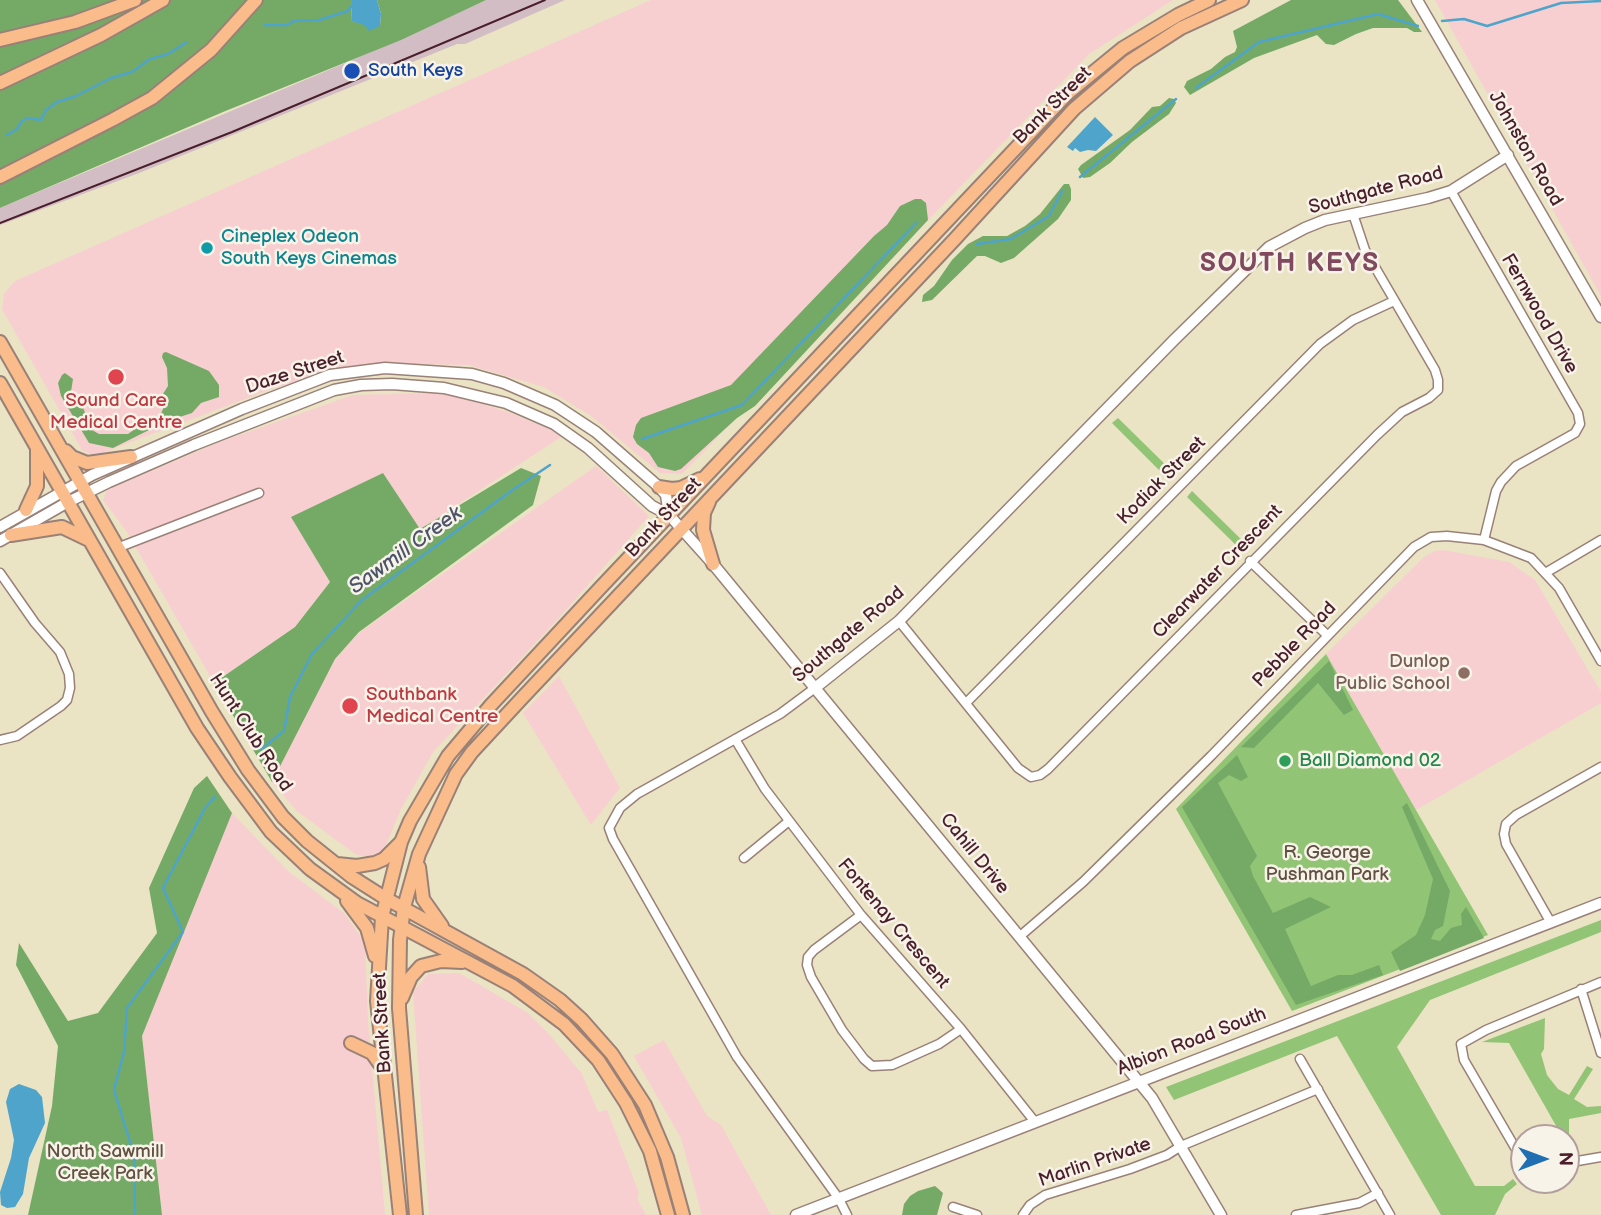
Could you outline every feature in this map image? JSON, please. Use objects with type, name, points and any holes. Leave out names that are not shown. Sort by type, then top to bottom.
[{"type":"main road","points":[[0,40],[75,22],[135,0]]},
{"type":"main road","points":[[0,83],[101,35],[163,0]]},
{"type":"main road","points":[[0,174],[152,98],[211,50],[256,0]]},
{"type":"main road","name":"Bank Street","points":[[399,1212],[384,1070],[377,967],[382,917],[401,842],[410,821],[448,756],[602,586],[957,213],[1040,121],[1101,64],[1167,22],[1209,0]]},
{"type":"main road","name":"Bank Street","points":[[416,1212],[399,1008],[399,961],[404,908],[419,854],[450,783],[472,752],[523,696],[968,225],[1074,109],[1108,78],[1181,28],[1242,0]]},
{"type":"main road","points":[[957,213],[968,225]]},
{"type":"main road","name":"Hunt Club Road","points":[[0,342],[212,712],[248,770],[275,806],[307,841],[385,898],[538,983],[572,1010],[623,1068],[652,1119],[672,1171],[683,1215]]},
{"type":"main road","name":"Hunt Club Road","points":[[0,383],[197,728],[259,817],[297,857],[341,893],[531,997],[564,1024],[598,1060],[639,1127],[658,1177],[668,1215]]},
{"type":"main road","points":[[59,444],[72,457],[87,463],[131,457]]},
{"type":"main road","points":[[26,510],[37,486],[37,445]]},
{"type":"main road","points":[[659,487],[681,488],[706,476]]},
{"type":"main road","points":[[712,495],[704,513],[703,530],[713,564]]},
{"type":"main road","points":[[6,538],[62,527],[90,541]]},
{"type":"main road","points":[[602,586],[614,600]]},
{"type":"main road","points":[[512,684],[523,696]]},
{"type":"main road","points":[[437,773],[450,783]]},
{"type":"main road","points":[[259,817],[275,806]]},
{"type":"main road","points":[[336,864],[357,866],[375,863],[384,859],[401,842]]},
{"type":"main road","points":[[419,854],[423,899],[444,930]]},
{"type":"main road","points":[[341,893],[367,928],[377,967]]},
{"type":"main road","points":[[399,1008],[411,977],[421,966],[441,961],[469,962]]},
{"type":"main road","points":[[381,1035],[401,1035]]},
{"type":"main road","points":[[351,1043],[377,1057],[384,1070]]},
{"type":"main road","points":[[399,1212],[416,1212]]},
{"type":"street","name":"Johnston Road","points":[[1417,0],[1601,317]]},
{"type":"street","name":"Southgate Road","points":[[839,1199],[737,1056],[613,839],[609,828],[616,812],[636,794],[779,714],[899,621],[1174,340],[1269,247],[1305,228],[1451,191],[1508,155]]},
{"type":"street","name":"Fernwood Drive","points":[[1451,191],[1580,424],[1575,433],[1516,466],[1502,482],[1496,491],[1484,540]]},
{"type":"street","name":"Clearwater Crescent","points":[[899,621],[1018,768],[1031,777],[1040,775],[1392,420],[1438,390],[1435,370],[1365,250],[1353,214]]},
{"type":"street","name":"Kodiak Street","points":[[967,702],[1320,344],[1353,320],[1394,301]]},
{"type":"street","name":"Daze Street","points":[[65,496],[131,457],[242,409],[330,375],[385,368],[446,370],[472,374],[504,383],[555,405],[596,432],[659,487],[666,495],[669,515]]},
{"type":"street","points":[[444,387],[446,370]]},
{"type":"street","points":[[330,375],[334,390]]},
{"type":"street","name":"Daze Street","points":[[83,487],[334,390],[361,385],[392,384],[444,387],[506,403],[554,424],[606,464],[652,506],[669,515],[681,528]]},
{"type":"street","points":[[242,409],[249,424]]},
{"type":"street","points":[[606,464],[617,450]]},
{"type":"street","points":[[117,548],[259,493]]},
{"type":"street","points":[[0,527],[26,510],[65,496]]},
{"type":"street","points":[[6,538],[65,496]]},
{"type":"street","name":"Cahill Drive","points":[[681,528],[1152,1098],[1221,1215]]},
{"type":"street","name":"Pebble Road","points":[[1019,937],[1083,882],[1414,547],[1431,537],[1484,540],[1531,558],[1547,572],[1559,588],[1601,662]]},
{"type":"street","points":[[1547,572],[1601,540]]},
{"type":"street","points":[[1250,561],[1327,635]]},
{"type":"street","points":[[0,573],[35,623],[60,652],[69,674],[70,688],[67,701],[61,706],[17,736],[0,740]]},
{"type":"street","name":"Fontenay Crescent","points":[[735,739],[765,789],[861,915],[961,1029],[1035,1122]]},
{"type":"street","points":[[1551,923],[1506,844],[1506,824],[1601,767]]},
{"type":"street","points":[[744,858],[789,821]]},
{"type":"street","name":"Albion Road South","points":[[796,1215],[1601,903]]},
{"type":"street","points":[[861,915],[814,950],[808,957],[807,965],[811,977],[842,1030],[864,1059],[872,1066],[892,1065],[939,1044],[961,1029]]},
{"type":"street","points":[[1510,1139],[1464,1060],[1461,1044],[1486,1030],[1601,982]]},
{"type":"street","points":[[1581,989],[1601,1053]]},
{"type":"street","points":[[1300,1059],[1390,1215]]},
{"type":"street","name":"Marlin Private","points":[[1023,1215],[1030,1205],[1045,1195],[1167,1155],[1181,1146],[1318,1089]]},
{"type":"street","points":[[1580,1161],[1601,1157]]},
{"type":"street","points":[[1296,1215],[1359,1203],[1378,1193]]},
{"type":"street","points":[[839,1199],[847,1215]]},
{"type":"street","points":[[953,1208],[977,1215]]},
{"type":"shaded area","points":[[486,0],[565,0],[465,44],[457,44],[139,173],[0,225],[0,208],[343,64]]},
{"type":"shaded area","points":[[651,0],[1173,0],[1089,54],[682,474],[660,473],[591,416],[544,387],[469,365],[413,364],[336,371],[274,388],[102,453],[90,454],[82,450],[2,309],[4,294],[15,281]]},
{"type":"shaded area","points":[[1435,0],[1601,0],[1601,296]]},
{"type":"shaded area","points":[[436,393],[471,400],[513,414],[561,437],[419,530],[292,517],[330,582],[295,627],[214,683],[127,532],[103,500],[107,490],[220,442],[353,395]]},
{"type":"shaded area","points":[[596,466],[649,516],[557,620],[433,752],[401,809],[386,845],[379,853],[368,857],[355,854],[297,811],[272,782],[335,659],[360,632]]},
{"type":"shaded area","name":"Dunlop Public School","points":[[1443,550],[1509,562],[1535,580],[1601,692],[1601,703],[1416,810],[1326,654],[1424,557]]},
{"type":"shaded area","points":[[559,676],[620,788],[591,825],[523,713]]},
{"type":"shaded area","points":[[232,813],[288,871],[345,914],[365,943],[368,1021],[385,1215],[162,1215],[142,1036],[209,858]]},
{"type":"shaded area","points":[[459,973],[528,1013],[582,1074],[598,1112],[607,1110],[639,1193],[637,1199],[646,1215],[429,1215],[413,992],[428,974]]},
{"type":"shaded area","points":[[664,1040],[707,1116],[721,1125],[771,1215],[702,1215],[681,1138],[634,1056]]},
{"type":"green space","points":[[0,0],[351,0],[352,21],[380,26],[381,14],[377,0],[486,0],[401,40],[223,112],[0,208]]},
{"type":"green space","points":[[1291,0],[1398,0],[1422,32],[1407,28],[1373,28],[1334,45],[1326,44],[1317,35],[1254,58],[1190,95],[1184,87],[1187,81],[1211,69],[1235,52],[1237,47],[1233,31]]},
{"type":"green space","points":[[1169,98],[1176,103],[1169,114],[1110,163],[1090,177],[1083,178],[1078,169],[1081,165],[1130,130],[1152,107],[1160,106]]},
{"type":"green space","points":[[1064,184],[1069,184],[1071,200],[1058,219],[1014,258],[1001,263],[985,256],[977,256],[932,300],[922,302],[923,295],[934,286],[952,260],[968,244],[983,236],[1007,236],[1025,226],[1040,214]]},
{"type":"green space","points":[[915,199],[926,203],[928,220],[755,406],[737,418],[681,469],[675,471],[658,467],[633,437],[641,418],[731,385],[887,225],[900,206]]},
{"type":"green space","points":[[166,352],[209,371],[219,385],[219,397],[201,403],[192,413],[167,421],[113,448],[89,443],[61,396],[58,383],[62,375],[65,373],[73,379],[71,392],[82,405],[92,430],[99,434],[128,434],[160,416],[163,409],[161,397],[168,386],[167,368],[162,357]]},
{"type":"green space","points":[[1118,418],[1175,474],[1169,480],[1112,423]]},
{"type":"green space","points":[[521,468],[541,476],[533,505],[359,632],[335,659],[272,782],[214,683],[295,627],[330,582],[291,517],[383,473],[420,529]]},
{"type":"green space","points":[[1192,491],[1250,548],[1244,553],[1187,497]]},
{"type":"green space","name":"R. George Pushman Park","points":[[1326,654],[1488,935],[1292,1011],[1176,809]]},
{"type":"green space","points":[[1329,661],[1353,710],[1344,715],[1318,683],[1254,748],[1241,747]]},
{"type":"green space","points":[[1237,755],[1248,777],[1241,781],[1229,775],[1218,783],[1257,856],[1250,866],[1273,913],[1310,897],[1331,907],[1285,929],[1311,986],[1338,975],[1352,975],[1379,965],[1383,975],[1296,1005],[1182,807]]},
{"type":"green space","name":"North Sawmill Creek Park","points":[[207,776],[232,813],[142,1036],[162,1215],[28,1215],[52,1106],[58,1046],[16,965],[19,943],[68,1021],[98,1013],[157,933],[149,888],[194,788]]},
{"type":"green space","points":[[1407,803],[1450,891],[1443,926],[1435,930],[1431,939],[1440,941],[1451,928],[1462,925],[1461,914],[1466,907],[1484,938],[1400,971],[1391,952],[1416,935],[1425,915],[1433,879],[1402,807]]},
{"type":"green space","points":[[1601,920],[1601,932],[1430,1000],[1397,1047],[1475,1186],[1504,1186],[1510,1181],[1510,1190],[1505,1194],[1495,1215],[1441,1215],[1337,1036],[1174,1100],[1166,1087]]},
{"type":"green space","points":[[1545,1018],[1544,1049],[1541,1054],[1547,1075],[1558,1089],[1569,1095],[1587,1066],[1593,1069],[1574,1099],[1587,1107],[1601,1106],[1601,1113],[1569,1119],[1569,1124],[1555,1124],[1509,1043],[1482,1042]]},
{"type":"green space","points":[[935,1186],[943,1193],[937,1215],[902,1215],[904,1204],[910,1196]]},
{"type":"water","points":[[351,0],[377,0],[381,14],[380,26],[369,31],[364,25],[352,21]]},
{"type":"water","points":[[1095,117],[1113,135],[1096,151],[1080,152],[1067,147]]},
{"type":"water","points":[[19,1084],[36,1090],[42,1097],[45,1123],[29,1158],[23,1194],[15,1207],[7,1208],[1,1205],[0,1192],[14,1140],[6,1102],[10,1089]]},
{"type":"waterway","points":[[264,25],[319,20],[348,11],[356,0]]},
{"type":"waterway","name":"Sawmill Creek","points":[[1442,21],[1464,19],[1487,26],[1561,3],[1601,1]]},
{"type":"waterway","name":"Sawmill Creek","points":[[1196,88],[1259,42],[1378,14],[1418,26]]},
{"type":"waterway","points":[[7,135],[28,118],[41,120],[46,110],[57,102],[76,96],[111,78],[132,72],[150,59],[168,54],[187,42]]},
{"type":"waterway","name":"Sawmill Creek","points":[[1080,177],[1176,99]]},
{"type":"waterway","name":"Sawmill Creek","points":[[977,244],[1011,239],[1049,216],[1062,191]]},
{"type":"waterway","name":"Sawmill Creek","points":[[642,439],[742,405],[916,223]]},
{"type":"waterway","name":"Sawmill Creek","points":[[261,749],[284,731],[290,697],[312,654],[362,600],[550,465]]},
{"type":"waterway","name":"Sawmill Creek","points":[[135,1215],[134,1155],[114,1090],[124,1052],[127,1008],[183,932],[163,888],[205,808],[215,797]]},
{"type":"tram line","points":[[0,223],[232,132],[545,0]]},
{"type":"place","name":"South Keys","points":[[352,71]]},
{"type":"place","name":"Cineplex Odeon South Keys Cinemas","points":[[207,248]]},
{"type":"place","name":"Sound Care Medical Centre","points":[[116,377]]},
{"type":"place","name":"Dunlop Public School","points":[[1464,673]]},
{"type":"place","name":"Southbank Medical Centre","points":[[350,706]]},
{"type":"place","name":"Ball Diamond 02","points":[[1285,761]]},
{"type":"district","name":"SOUTH KEYS","points":[[1290,264]]}]
